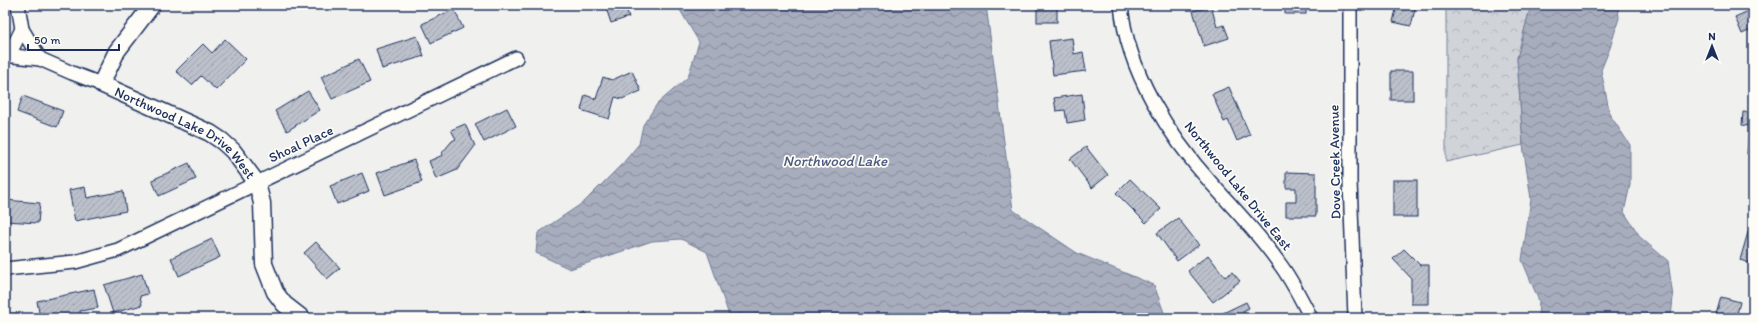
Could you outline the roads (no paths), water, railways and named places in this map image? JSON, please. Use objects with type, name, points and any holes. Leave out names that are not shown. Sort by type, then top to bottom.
[{"type":"street","points":[[18,5],[22,29],[40,59]]},
{"type":"street","name":"Northwood Lake Drive West","points":[[152,5],[117,51],[101,84],[210,133],[233,151],[258,183],[262,203],[264,264],[275,292],[284,304],[302,318]]},
{"type":"street","name":"Northwood Lake Drive East","points":[[1121,5],[1129,43],[1151,99],[1175,136],[1211,183],[1262,240],[1280,263],[1311,318]]},
{"type":"street","name":"Dove Creek Avenue","points":[[1350,5],[1350,181],[1355,318]]},
{"type":"street","points":[[22,29],[7,55],[40,59],[101,84]]},
{"type":"street","name":"Shoal Place","points":[[5,269],[75,262],[118,250],[516,58]]},
{"type":"water","name":"Northwood Lake","points":[[677,5],[986,5],[1013,210],[1077,253],[1154,285],[1166,318],[730,318],[707,252],[681,239],[652,241],[570,269],[536,253],[538,233],[584,202],[623,163],[639,144],[643,125],[657,104],[688,77],[699,42]]},
{"type":"water","points":[[1531,5],[1618,5],[1619,18],[1610,48],[1601,70],[1610,115],[1630,145],[1630,185],[1624,212],[1641,238],[1668,261],[1673,297],[1671,318],[1538,318],[1539,301],[1522,260],[1531,199],[1523,145],[1517,58]]}]
